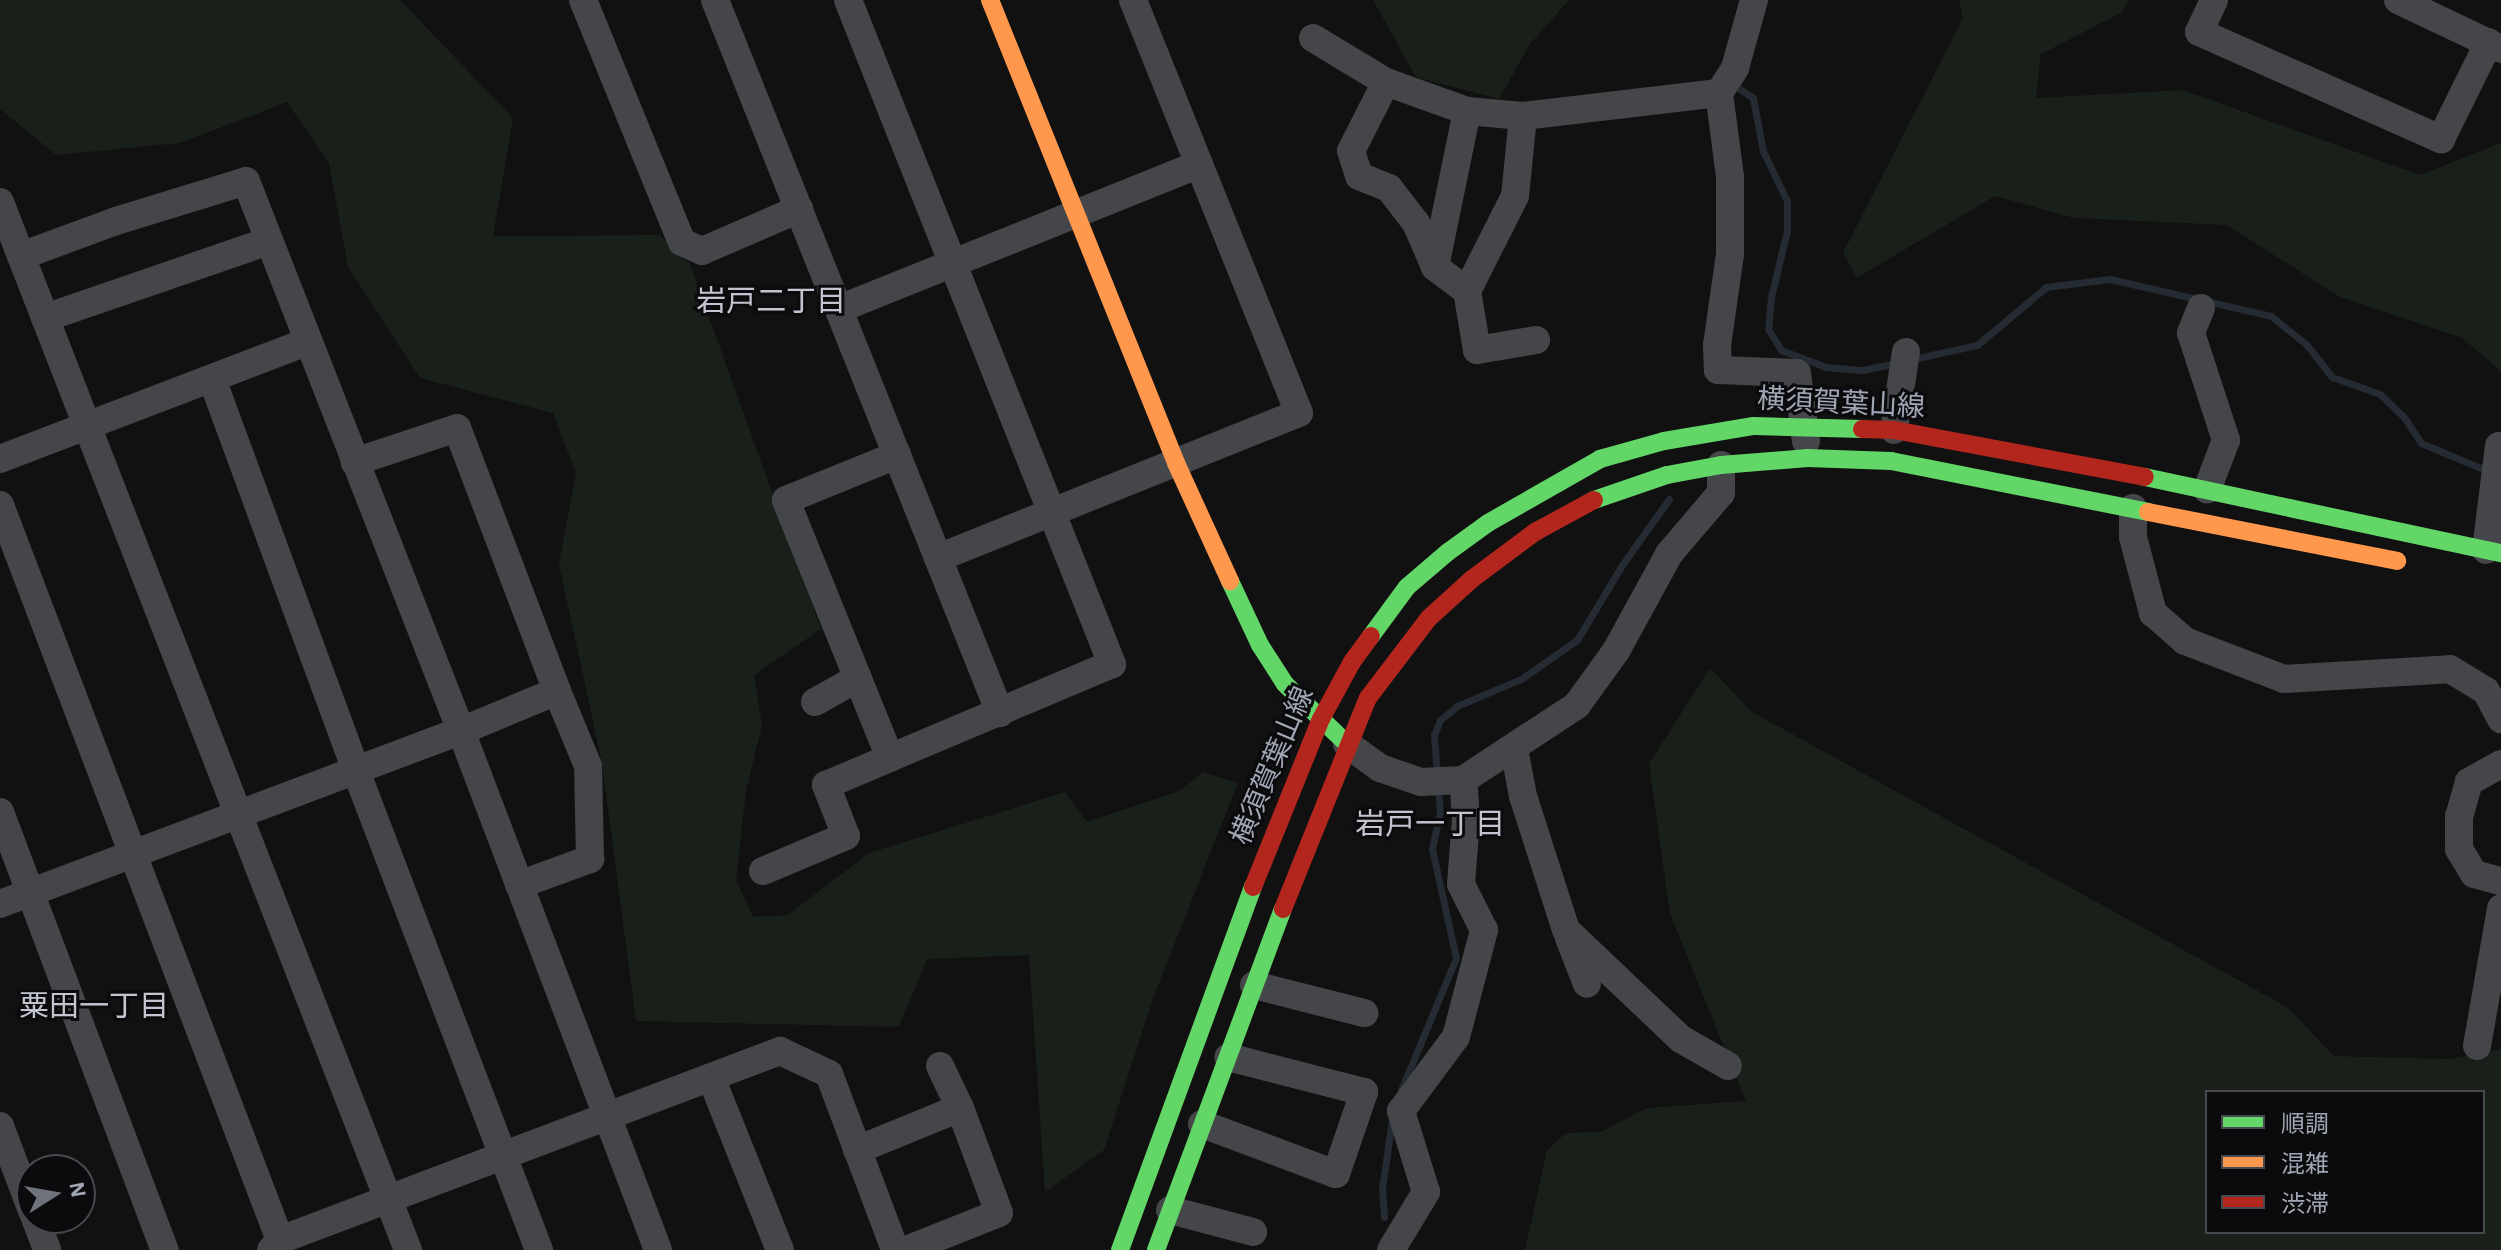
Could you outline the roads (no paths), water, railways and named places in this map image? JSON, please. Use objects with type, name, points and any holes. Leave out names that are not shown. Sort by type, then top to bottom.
[{"type":"main road","points":[[990,0],[1176,463],[1260,645],[1285,684],[1347,744]]},
{"type":"main road","name":"横須賀葉山線","points":[[1120,1250],[1262,863],[1321,719],[1352,662],[1387,610],[1407,587],[1488,523],[1600,459],[1664,441],[1721,431],[1805,426],[1894,430],[2207,490],[2493,552]]},
{"type":"main road","name":"横須賀葉山線","points":[[1156,1250],[1254,985],[1347,744],[1368,698],[1429,618],[1485,569],[1535,532],[1594,500],[1667,475],[1721,465],[1808,458],[1891,461],[2413,564]]},
{"type":"street","points":[[585,0],[682,242],[702,251],[799,209]]},
{"type":"street","points":[[715,0],[1000,713]]},
{"type":"street","points":[[763,871],[846,836],[826,785],[1112,664],[848,0]]},
{"type":"street","points":[[938,558],[1299,413],[1133,0]]},
{"type":"street","points":[[1754,0],[1735,68],[1719,93],[1730,177],[1730,254],[1717,345],[1718,370],[1797,373],[1808,458]]},
{"type":"street","points":[[2214,0],[2199,32],[2441,139],[2495,46],[2398,0]]},
{"type":"street","points":[[1313,38],[1386,82],[1467,111],[1523,116],[1719,93]]},
{"type":"street","points":[[1386,82],[1351,151],[1359,176],[1389,188],[1416,223],[1435,267],[1467,291]]},
{"type":"street","points":[[1435,267],[1467,111]]},
{"type":"street","points":[[1523,116],[1515,196],[1467,291],[1477,350],[1536,340]]},
{"type":"street","points":[[839,309],[1199,164]]},
{"type":"street","points":[[21,256],[116,221],[246,181],[461,731],[658,1250]]},
{"type":"street","points":[[0,202],[408,1250]]},
{"type":"street","points":[[45,318],[269,241]]},
{"type":"street","points":[[2201,308],[2191,333],[2226,440],[2207,490]]},
{"type":"street","points":[[0,459],[307,342]]},
{"type":"street","points":[[1894,430],[1906,352]]},
{"type":"street","points":[[212,379],[356,771],[539,1250]]},
{"type":"street","points":[[355,462],[457,428],[588,766],[590,859],[519,885]]},
{"type":"street","points":[[2493,552],[2499,446]]},
{"type":"street","points":[[890,758],[786,500],[897,455]]},
{"type":"street","points":[[1347,744],[1380,768],[1421,782],[1463,780],[1577,705],[1616,651],[1669,554],[1721,493],[1721,465]]},
{"type":"street","points":[[0,505],[133,854],[276,1245],[712,1080],[780,1051],[829,1074],[895,1250]]},
{"type":"street","points":[[2133,508],[2133,537],[2153,613],[2185,641],[2284,679],[2450,669],[2486,691],[2501,719]]},
{"type":"street","points":[[815,702],[858,678]]},
{"type":"street","points":[[0,904],[461,731],[557,691]]},
{"type":"street","points":[[1514,749],[1523,796],[1566,930],[1587,984]]},
{"type":"street","points":[[2501,764],[2469,782],[2459,816],[2459,849],[2474,874],[2501,881]]},
{"type":"street","points":[[1391,1250],[1426,1192],[1401,1111],[1456,1037],[1484,930],[1461,884],[1466,819],[1463,780]]},
{"type":"street","points":[[0,812],[165,1250]]},
{"type":"street","points":[[2477,1046],[2501,908]]},
{"type":"street","points":[[1566,930],[1681,1039],[1728,1066]]},
{"type":"street","points":[[1254,985],[1364,1013]]},
{"type":"street","points":[[1202,1124],[1336,1174],[1364,1092],[1228,1057]]},
{"type":"street","points":[[906,1250],[999,1213],[960,1108],[940,1066]]},
{"type":"street","points":[[712,1080],[780,1250]]},
{"type":"street","points":[[857,1150],[960,1108]]},
{"type":"street","points":[[0,1126],[16,1168]]},
{"type":"street","points":[[1170,1210],[1253,1232]]},
{"type":"waterway","points":[[1734,85],[1753,98],[1763,151],[1787,201],[1787,231],[1771,297],[1768,329],[1781,350],[1826,367],[1863,370],[1897,363]]},
{"type":"waterway","points":[[1913,359],[1977,345],[2046,287],[2110,279],[2271,316],[2306,344],[2332,377],[2380,394],[2403,416],[2421,443],[2488,471]]},
{"type":"waterway","points":[[1437,776],[1434,735],[1440,720],[1457,706],[1521,679],[1577,640],[1622,565],[1669,499]]},
{"type":"waterway","points":[[1401,1090],[1456,958],[1432,849],[1440,812],[1438,789]]},
{"type":"waterway","points":[[1384,1217],[1382,1189],[1393,1112]]},
{"type":"district","name":"岩戸二丁目","points":[[771,302]]},
{"type":"district","name":"岩戸一丁目","points":[[1430,825]]},
{"type":"district","name":"粟田一丁目","points":[[94,1007]]}]
